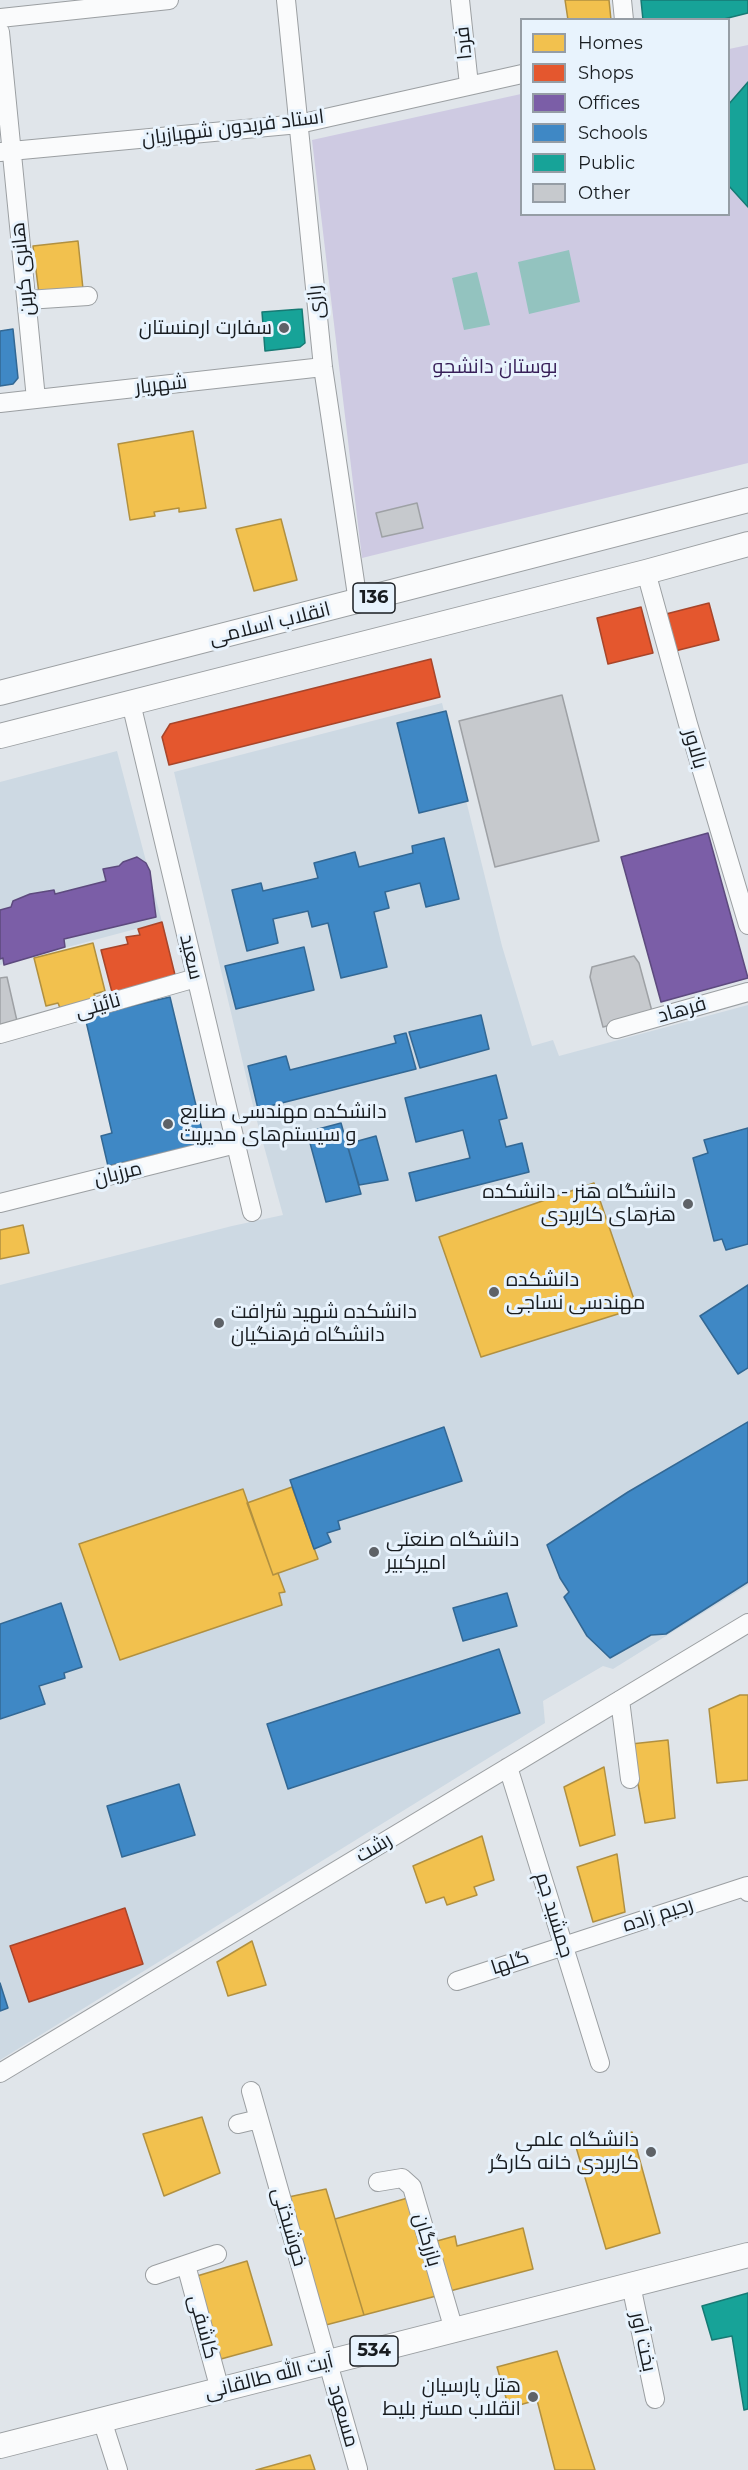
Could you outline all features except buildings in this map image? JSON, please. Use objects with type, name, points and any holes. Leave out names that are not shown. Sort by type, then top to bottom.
[{"type":"main road","name":"انقلاب اسلامی","points":[[0,693],[748,500]]},
{"type":"main road","name":"136","points":[[0,736],[748,544]]},
{"type":"main road","name":"آیت الله طالقانی","points":[[0,2446],[748,2255]]},
{"type":"street","points":[[0,18],[169,0]]},
{"type":"street","name":"رازی","points":[[286,0],[323,367],[358,602]]},
{"type":"street","name":"فردا","points":[[460,0],[469,85]]},
{"type":"street","points":[[622,0],[624,18]]},
{"type":"street","name":"هانری کربن","points":[[0,32],[6,151],[27,300],[36,399]]},
{"type":"street","name":"استاد فریدون شهبازیان","points":[[6,151],[298,124],[520,74]]},
{"type":"street","points":[[27,300],[87,296]]},
{"type":"street","name":"شهریار","points":[[0,403],[323,367]]},
{"type":"street","name":"بالاور","points":[[646,572],[688,724],[748,925]]},
{"type":"street","name":"سعید","points":[[131,703],[252,1212]]},
{"type":"street","name":"نائینی","points":[[0,1034],[196,978]]},
{"type":"street","name":"فرهاد","points":[[616,1029],[748,992]]},
{"type":"street","name":"مرزبان","points":[[0,1203],[236,1144]]},
{"type":"street","name":"رشت","points":[[0,2073],[748,1623]]},
{"type":"street","points":[[620,1700],[630,1779]]},
{"type":"street","name":"جمشید جم","points":[[508,1767],[600,2063]]},
{"type":"street","name":"رحیم زاده","points":[[563,1946],[748,1888]]},
{"type":"street","name":"گلها","points":[[457,1981],[563,1946]]},
{"type":"street","name":"خوشبختی","points":[[251,2091],[328,2362]]},
{"type":"street","points":[[238,2124],[259,2119]]},
{"type":"street","name":"بازرگان","points":[[378,2182],[402,2178],[412,2187],[454,2330]]},
{"type":"street","points":[[155,2275],[217,2254]]},
{"type":"street","name":"کاشفی","points":[[186,2265],[220,2390]]},
{"type":"street","name":"بخت آور","points":[[630,2285],[655,2399]]},
{"type":"street","name":"مسعود","points":[[328,2362],[358,2469]]},
{"type":"street","points":[[102,2420],[118,2470]]},
{"type":"shaded area","points":[[569,250],[580,302],[529,314],[518,262]]},
{"type":"shaded area","points":[[477,272],[490,325],[464,330],[452,278]]},
{"type":"shaded area","name":"دانشگاه صنعتی امیرکبیر","points":[[442,703],[502,946],[532,1046],[553,1040],[559,1056],[748,1005],[748,1585],[613,1669],[603,1666],[543,1701],[545,1723],[0,2060],[0,1285],[283,1215],[255,1114],[174,772]]},
{"type":"shaded area","points":[[117,751],[162,922],[0,965],[0,782]]},
{"type":"green space","name":"بوستان دانشجو","points":[[748,45],[748,463],[362,558],[312,140],[520,94],[520,216],[730,216],[730,49]]},
{"type":"place","name":"سفارت ارمنستان","points":[[284,328]]},
{"type":"place","name":"دانشکده مهندسی صنایع و سیستم‌های مدیریت","points":[[168,1124]]},
{"type":"place","name":"دانشگاه هنر - دانشکده هنرهای کاربردی","points":[[688,1204]]},
{"type":"place","name":"دانشکده مهندسی نساجی","points":[[494,1292]]},
{"type":"place","name":"دانشکده شهید شرافت دانشگاه فرهنگیان","points":[[219,1323]]},
{"type":"place","name":"دانشگاه صنعتی امیرکبیر","points":[[374,1552]]},
{"type":"place","name":"دانشگاه علمی کاربردی خانه کارگر","points":[[651,2152]]},
{"type":"place","name":"هتل پارسیان انقلاب مستر بلیط","points":[[533,2397]]}]
